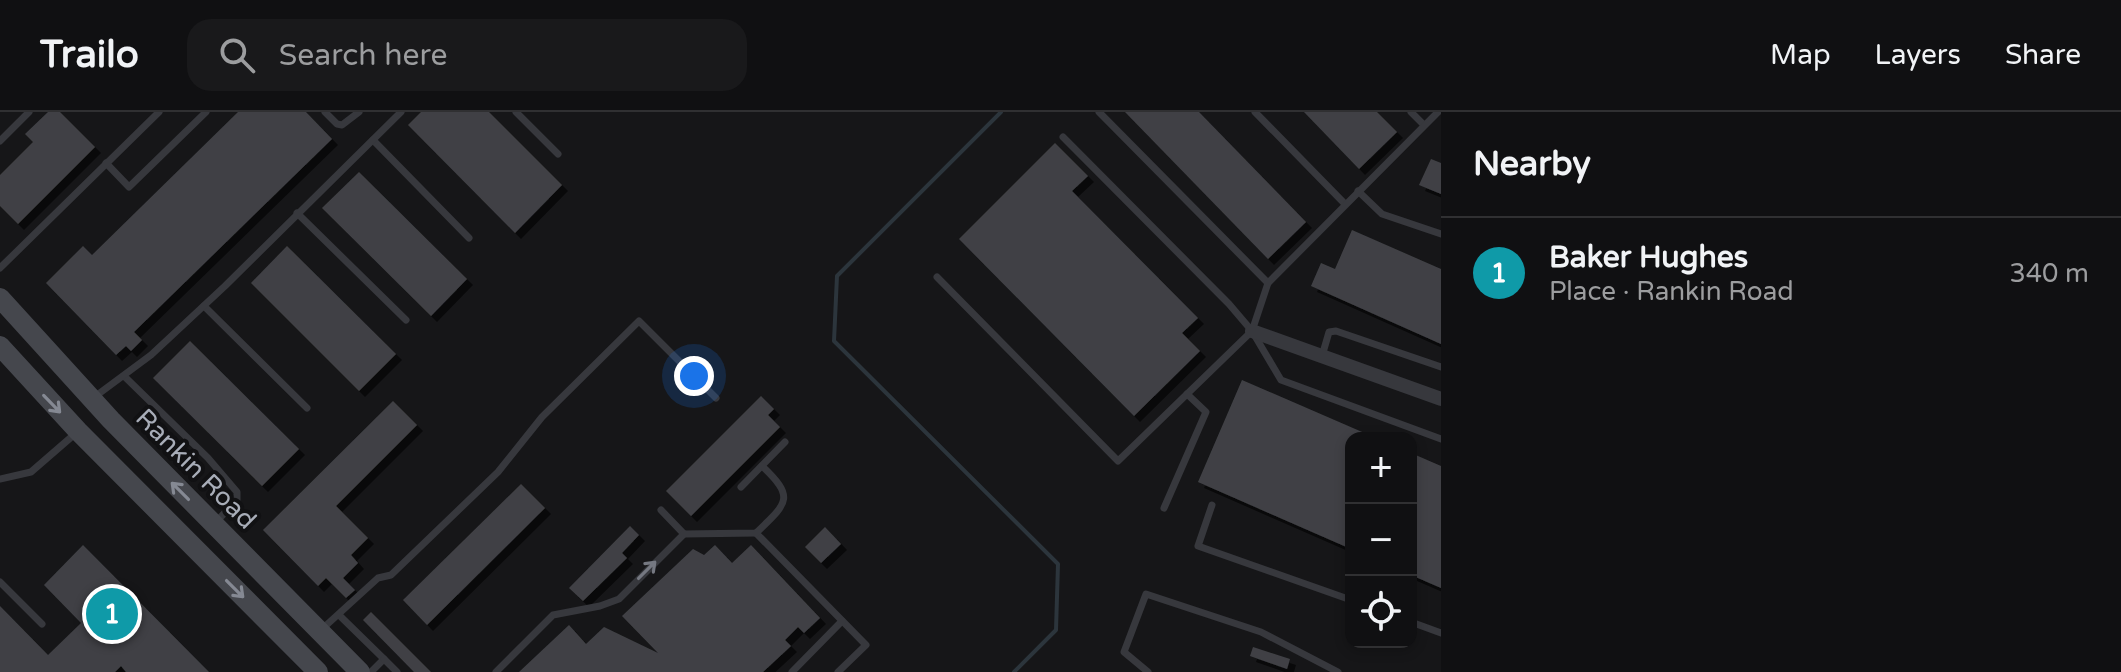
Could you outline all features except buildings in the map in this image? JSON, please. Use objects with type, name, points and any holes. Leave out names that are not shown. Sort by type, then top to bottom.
[{"type":"main road","name":"Rankin Road","points":[[0,298],[96,404],[360,672]]},
{"type":"main road","points":[[0,346],[78,431],[318,672]]},
{"type":"main road","points":[[78,431],[96,404]]},
{"type":"main road","points":[[299,653],[320,632]]},
{"type":"street","points":[[1252,331],[1441,399]]},
{"type":"lane","points":[[0,141],[29,112]]},
{"type":"lane","points":[[0,268],[159,112]]},
{"type":"lane","points":[[106,163],[129,187],[206,112]]},
{"type":"lane","points":[[325,112],[342,125],[359,112]]},
{"type":"lane","points":[[96,404],[204,306],[401,112]]},
{"type":"lane","points":[[516,112],[558,154]]},
{"type":"lane","points":[[1099,112],[1268,283]]},
{"type":"lane","points":[[1255,112],[1345,204]]},
{"type":"lane","points":[[1411,112],[1424,125]]},
{"type":"lane","points":[[937,277],[1118,461],[1252,331],[1268,283],[1438,112]]},
{"type":"lane","points":[[1063,137],[1252,331],[1281,380],[1441,439]]},
{"type":"lane","points":[[373,140],[469,238]]},
{"type":"lane","points":[[1358,191],[1382,214],[1441,234]]},
{"type":"lane","points":[[297,213],[406,320]]},
{"type":"lane","points":[[204,306],[307,408]]},
{"type":"lane","points":[[320,632],[378,578],[391,575],[498,472],[542,417],[639,321],[716,398]]},
{"type":"lane","points":[[1322,356],[1329,332],[1336,331],[1441,367]]},
{"type":"lane","points":[[124,376],[208,458],[237,492],[237,500],[214,525]]},
{"type":"lane","points":[[1164,508],[1206,412],[1187,394]]},
{"type":"lane","points":[[0,479],[31,472],[78,431]]},
{"type":"lane","points":[[741,487],[785,442]]},
{"type":"lane","points":[[496,672],[553,615],[619,599],[684,534],[756,533],[778,511],[784,502],[785,492],[762,466]]},
{"type":"lane","points":[[1212,505],[1198,546],[1345,598]]},
{"type":"lane","points":[[661,510],[684,534]]},
{"type":"lane","points":[[756,533],[866,645],[838,672]]},
{"type":"lane","points":[[0,582],[42,624]]},
{"type":"lane","points":[[1148,672],[1124,652],[1146,594],[1261,632],[1338,672]]},
{"type":"lane","points":[[339,615],[397,672]]},
{"type":"lane","points":[[792,672],[842,621]]},
{"type":"lane","points":[[1417,624],[1441,633]]},
{"type":"lane","points":[[371,672],[384,659]]},
{"type":"waterway","points":[[1001,112],[837,276],[834,341],[1058,564],[1056,630],[1014,672]]},
{"type":"place","name":"Baker Hughes","points":[[112,614]]}]
